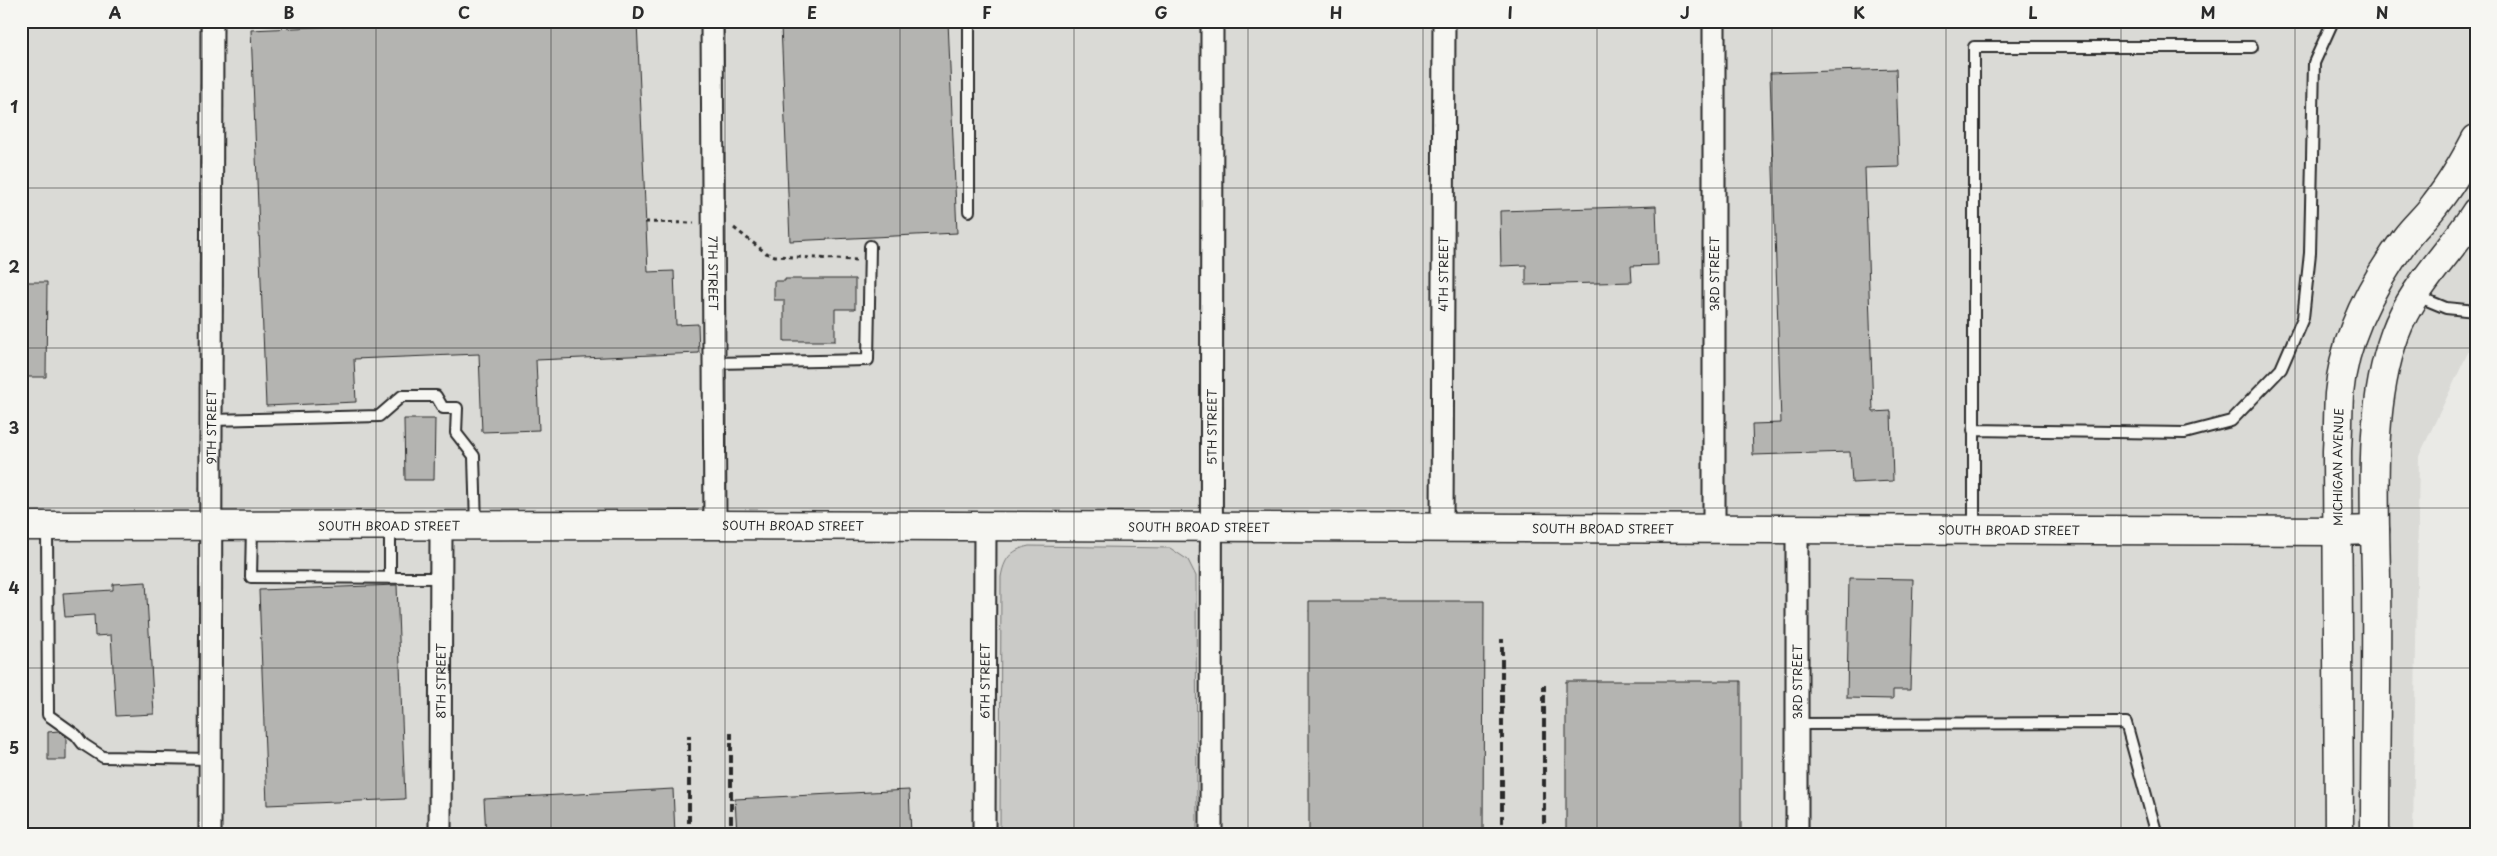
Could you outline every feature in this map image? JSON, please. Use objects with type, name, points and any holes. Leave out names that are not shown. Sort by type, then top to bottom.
[{"type":"street","name":"9TH STREET","points":[[210,835],[212,21]]},
{"type":"street","name":"7TH STREET","points":[[712,21],[715,525]]},
{"type":"street","name":"5TH STREET","points":[[1211,835],[1212,21]]},
{"type":"street","name":"4TH STREET","points":[[1442,528],[1444,21]]},
{"type":"street","name":"3RD STREET","points":[[1714,21],[1714,528]]},
{"type":"street","name":"MICHIGAN AVENUE","points":[[2339,835],[2338,532],[2340,393],[2346,356],[2357,318],[2374,287],[2406,238],[2436,204],[2462,166],[2476,138]]},
{"type":"street","points":[[2375,835],[2376,452],[2384,372],[2395,333],[2414,295],[2476,212]]},
{"type":"street","name":"SOUTH BROAD STREET","points":[[34,526],[441,527],[715,525],[2338,532],[2375,530]]},
{"type":"street","name":"8TH STREET","points":[[440,835],[441,527]]},
{"type":"street","name":"6TH STREET","points":[[984,835],[985,527]]},
{"type":"street","name":"3RD STREET","points":[[1797,529],[1797,835]]},
{"type":"lane","points":[[969,21],[969,211]]},
{"type":"lane","points":[[1973,430],[2185,433],[2231,421],[2281,369],[2303,318],[2310,253],[2314,63],[2334,21]]},
{"type":"lane","points":[[1974,530],[1974,47],[2252,46]]},
{"type":"lane","points":[[714,363],[868,360],[870,246]]},
{"type":"lane","points":[[2414,295],[2446,308],[2476,311]]},
{"type":"lane","points":[[212,420],[378,416],[402,396],[436,396],[443,408],[456,408],[456,433],[474,456],[476,526]]},
{"type":"lane","points":[[34,526],[48,715],[76,735],[83,744],[103,757],[210,759]]},
{"type":"lane","points":[[252,526],[251,577],[441,578]]},
{"type":"lane","points":[[390,527],[390,578]]},
{"type":"lane","points":[[1798,724],[2126,723],[2158,835]]},
{"type":"path","points":[[645,222],[732,226],[766,253],[775,256],[869,261]]},
{"type":"shaded area","points":[[21,21],[2476,21],[2476,344],[2473,342],[2419,456],[2413,835],[21,835]]},
{"type":"shaded area","points":[[1029,546],[1170,548],[1188,560],[1196,576],[1197,835],[1000,835],[1001,577],[1009,557],[1017,550]]},
{"type":"building","points":[[443,21],[637,21],[648,272],[674,271],[676,325],[698,324],[699,353],[536,360],[539,430],[482,432],[479,354],[354,359],[356,402],[266,406],[251,30]]},
{"type":"building","points":[[859,21],[948,21],[957,233],[790,241],[781,25]]},
{"type":"building","points":[[1896,69],[1899,167],[1865,168],[1873,412],[1891,411],[1893,481],[1852,483],[1850,452],[1753,455],[1752,424],[1781,423],[1770,73]]},
{"type":"building","points":[[1656,206],[1658,265],[1631,266],[1632,282],[1526,285],[1526,265],[1501,266],[1500,211]]},
{"type":"building","points":[[785,279],[855,279],[855,309],[835,309],[835,341],[784,341],[784,300],[774,300],[774,281],[785,281]]},
{"type":"building","points":[[21,282],[47,282],[46,377],[21,377]]},
{"type":"building","points":[[404,419],[435,419],[434,480],[405,480]]},
{"type":"building","points":[[1849,578],[1913,579],[1910,690],[1893,690],[1893,699],[1847,698]]},
{"type":"building","points":[[146,582],[154,714],[116,716],[111,635],[95,636],[94,615],[65,617],[63,593],[113,590],[113,584]]},
{"type":"building","points":[[397,585],[405,799],[267,805],[259,590]]},
{"type":"building","points":[[1309,601],[1484,601],[1483,835],[1309,835]]},
{"type":"building","points":[[1566,681],[1741,681],[1741,835],[1566,835]]},
{"type":"building","points":[[59,731],[66,737],[66,760],[48,760],[48,732]]},
{"type":"building","points":[[673,789],[675,835],[486,835],[484,799]]},
{"type":"building","points":[[909,790],[911,835],[737,835],[735,799]]},
{"type":"railway","points":[[1502,639],[1502,835]]},
{"type":"railway","points":[[1544,685],[1544,835]]},
{"type":"railway","points":[[731,733],[731,835]]},
{"type":"railway","points":[[689,736],[689,835]]}]
